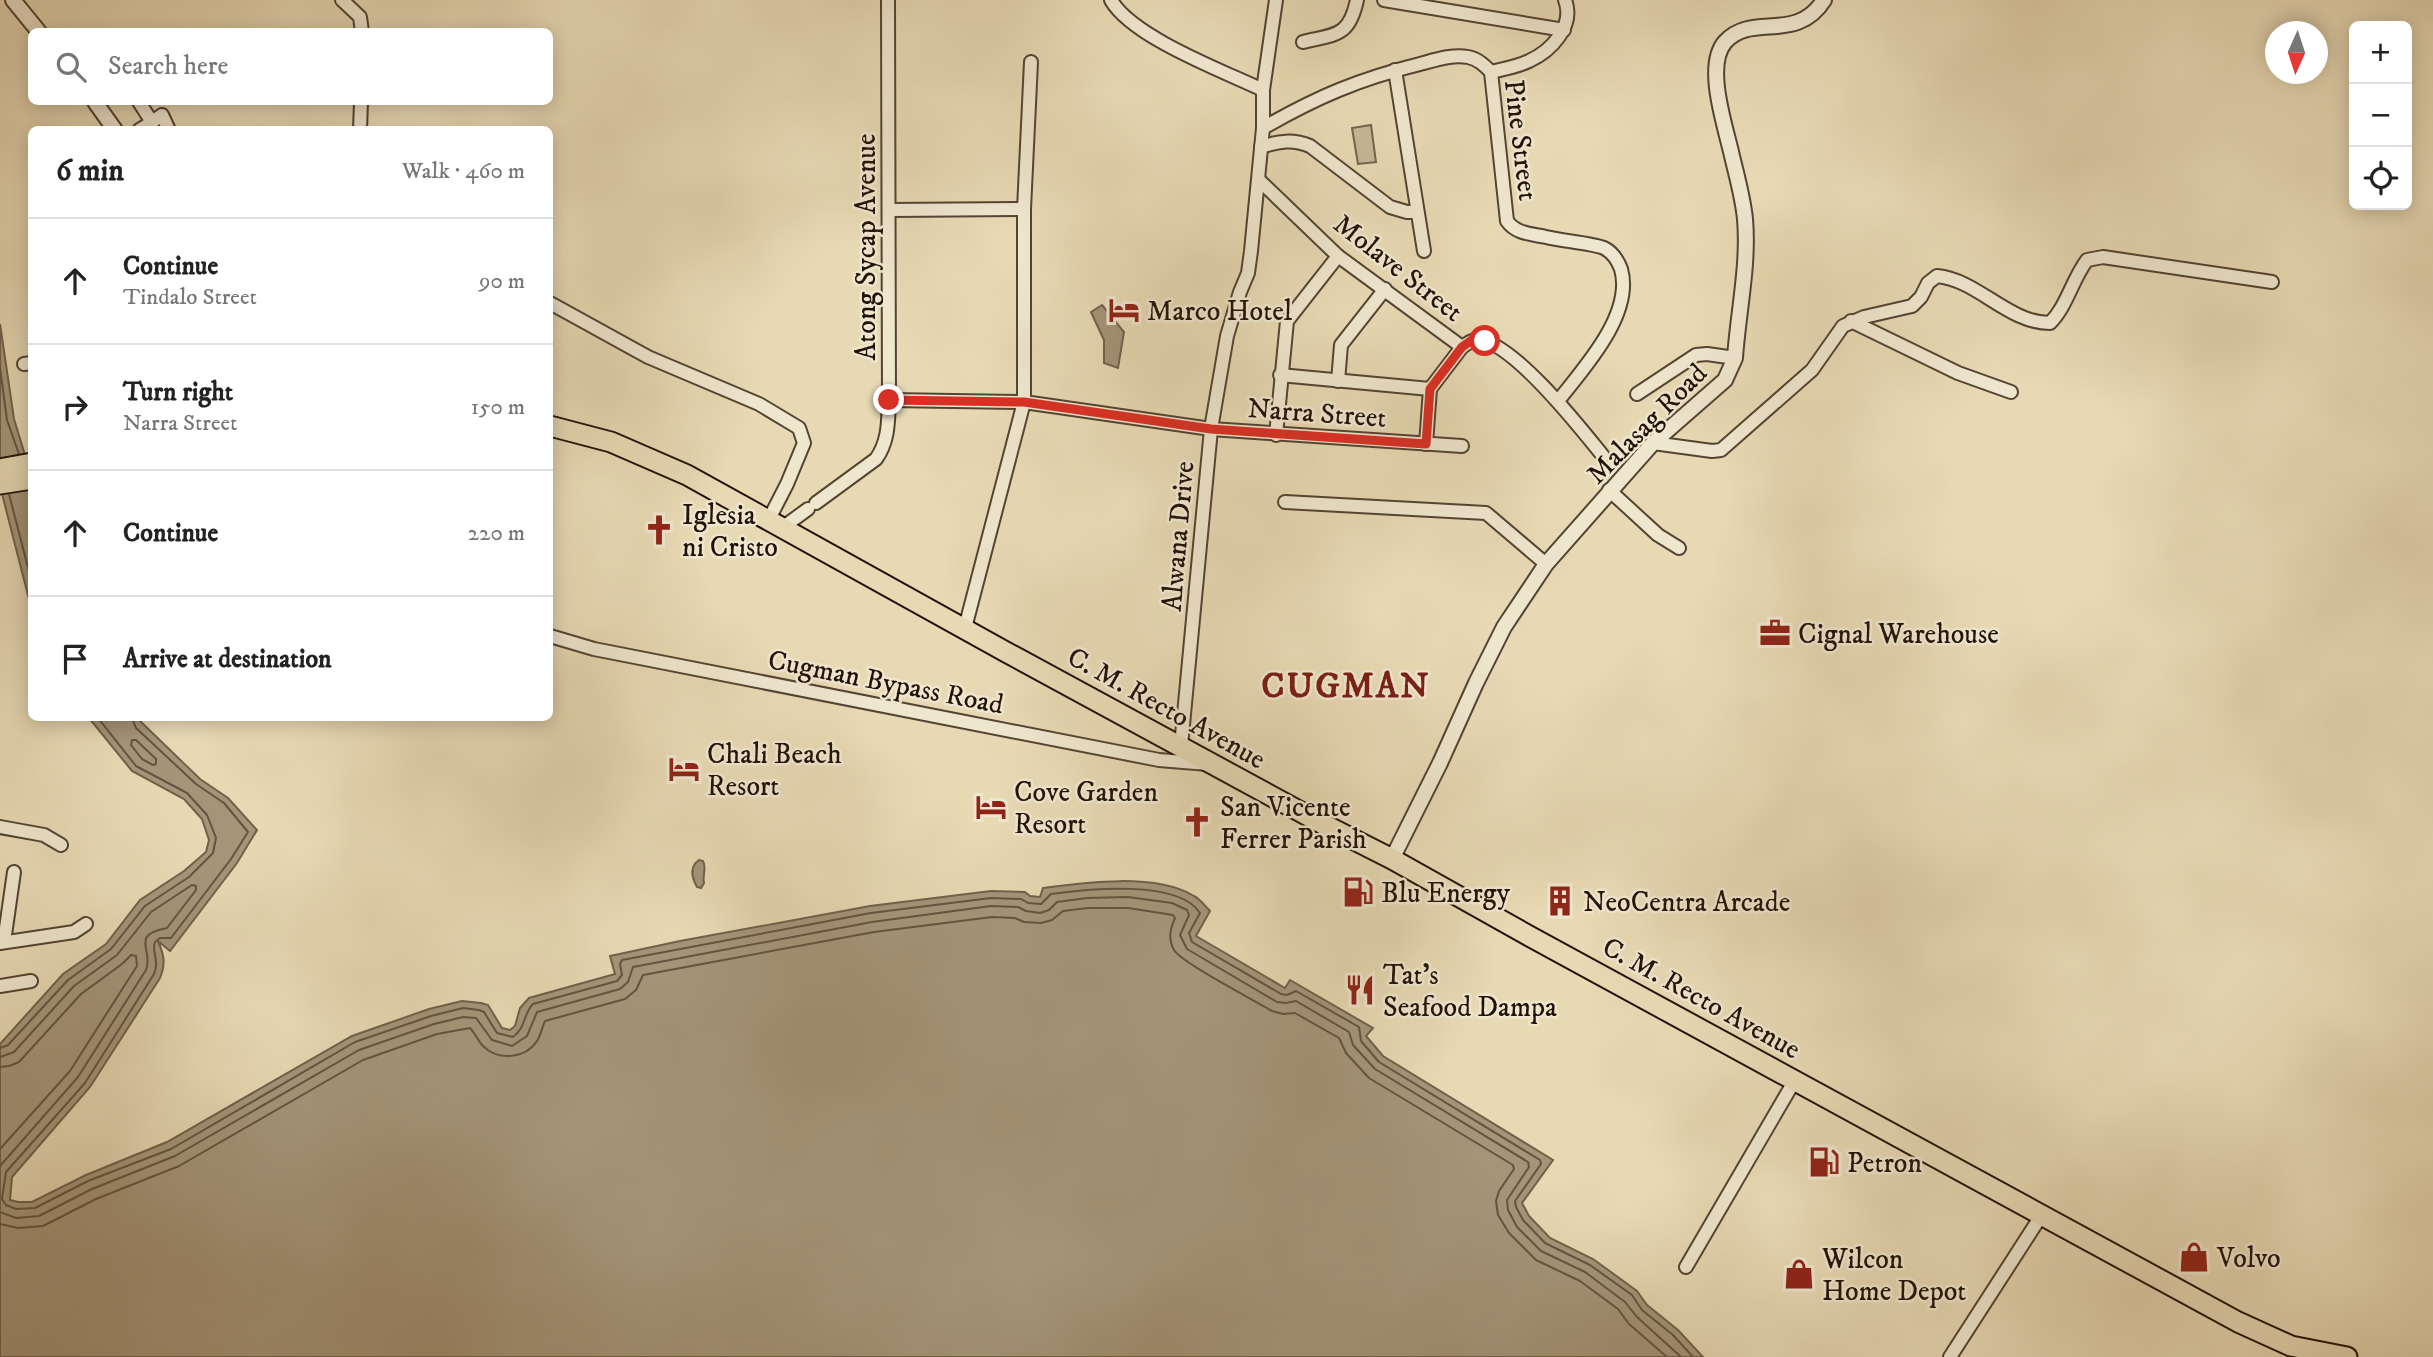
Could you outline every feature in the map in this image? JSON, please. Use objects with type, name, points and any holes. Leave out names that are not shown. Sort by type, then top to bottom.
[{"type":"highway","name":"C. M. Recto Avenue","points":[[553,427],[611,442],[687,475],[2238,1322],[2310,1354],[2347,1357]]},
{"type":"highway","points":[[0,469],[28,464]]},
{"type":"highway","points":[[0,484],[28,480]]},
{"type":"street","points":[[13,0],[36,28]]},
{"type":"street","points":[[342,0],[360,17],[361,28]]},
{"type":"street","name":"Atong Sycap Avenue","points":[[775,525],[812,506],[876,458],[882,451],[887,432],[890,210],[888,0]]},
{"type":"street","points":[[1111,0],[1127,19],[1148,35],[1263,90]]},
{"type":"street","name":"Alwana Drive","points":[[1181,746],[1211,429],[1227,336],[1248,273],[1259,180],[1263,90],[1276,0]]},
{"type":"street","points":[[1303,42],[1341,32],[1351,22],[1357,0]]},
{"type":"street","points":[[1384,0],[1564,30]]},
{"type":"street","points":[[1491,72],[1530,61],[1552,46],[1564,30],[1567,16],[1565,0]]},
{"type":"street","name":"Malasag Road","points":[[1392,859],[1504,627],[1546,564],[1653,443],[1725,380],[1735,358],[1744,264],[1745,219],[1722,113],[1715,69],[1717,59],[1725,42],[1743,30],[1803,21],[1815,13],[1824,0]]},
{"type":"street","name":"Pine Street","points":[[1263,128],[1328,93],[1395,70],[1443,58],[1468,57],[1481,62],[1491,72],[1507,221],[1518,231],[1605,248],[1619,263],[1622,275],[1622,296],[1610,328],[1597,353],[1559,401]]},
{"type":"street","points":[[965,628],[1024,402],[1024,209],[1031,61]]},
{"type":"street","points":[[1395,70],[1424,251]]},
{"type":"street","points":[[97,105],[113,126]]},
{"type":"street","points":[[141,105],[152,121]]},
{"type":"street","points":[[360,126],[361,105]]},
{"type":"street","points":[[145,126],[162,115],[167,126]]},
{"type":"street","points":[[1261,147],[1284,141],[1310,146],[1390,207],[1417,212]]},
{"type":"street","name":"Molave Street","points":[[1259,180],[1338,256],[1462,347],[1472,340],[1478,340],[1503,349],[1559,401],[1603,456]]},
{"type":"street","points":[[890,210],[1024,209]]},
{"type":"street","points":[[1276,435],[1287,321],[1338,256]]},
{"type":"street","points":[[1653,443],[1721,450],[1812,370],[1843,326],[1851,321],[1912,306],[1921,297],[1928,283],[1937,276],[1950,278],[2007,309],[2040,323],[2050,323],[2060,313],[2073,281],[2087,260],[2103,257],[2272,282]]},
{"type":"street","points":[[1338,381],[1341,345],[1385,289]]},
{"type":"street","points":[[553,305],[648,357],[759,404],[799,428],[804,443],[787,484],[775,525]]},
{"type":"street","points":[[1851,321],[1958,373],[2011,392]]},
{"type":"street","points":[[1426,444],[1430,389],[1462,347]]},
{"type":"street","points":[[1637,394],[1696,355],[1735,358]]},
{"type":"street","points":[[1280,375],[1430,389]]},
{"type":"street","name":"Narra Street","points":[[889,400],[1024,402],[1211,429],[1462,446]]},
{"type":"street","points":[[1609,490],[1658,535],[1679,548]]},
{"type":"street","points":[[1285,502],[1486,513],[1546,564]]},
{"type":"street","name":"Cugman Bypass Road","points":[[553,637],[594,649],[1146,758],[1215,765]]},
{"type":"street","points":[[0,827],[44,835],[61,845]]},
{"type":"street","points":[[14,873],[2,942],[74,932],[86,924]]},
{"type":"street","points":[[0,986],[31,981]]},
{"type":"street","points":[[1686,1267],[1795,1080]]},
{"type":"street","points":[[1950,1357],[2040,1216]]},
{"type":"shaded area","points":[[1371,125],[1376,162],[1358,164],[1352,128]]},
{"type":"water","points":[[1102,305],[1124,332],[1118,368],[1104,363],[1104,340],[1091,312]]},
{"type":"water","points":[[0,324],[14,419],[28,465],[28,595],[0,486]]},
{"type":"water","points":[[91,721],[140,721],[200,779],[228,798],[257,830],[237,863],[170,951],[158,941],[164,959],[160,978],[90,1087],[12,1177],[10,1200],[32,1202],[86,1175],[167,1142],[352,1036],[429,1009],[462,1001],[481,1003],[488,1005],[502,1028],[510,1030],[515,1026],[520,1008],[529,998],[615,974],[610,956],[870,906],[991,891],[1025,892],[1030,896],[1040,897],[1043,888],[1079,883],[1141,882],[1160,884],[1196,897],[1210,911],[1196,936],[1285,988],[1290,980],[1373,1028],[1366,1036],[1383,1056],[1553,1160],[1522,1203],[1529,1216],[1550,1238],[1593,1259],[1637,1291],[1647,1305],[1678,1330],[1703,1357],[0,1357],[0,1044],[63,974],[106,944],[140,900],[184,871],[206,852],[209,840],[202,819],[184,799],[132,771]]},
{"type":"water","points":[[699,860],[703,861],[705,867],[701,888],[697,887],[692,873]]},
{"type":"place","name":"Marco Hotel","points":[[1124,310]]},
{"type":"place","name":"Iglesia ni Cristo","points":[[659,530]]},
{"type":"place","name":"Cignal Warehouse","points":[[1775,633]]},
{"type":"place","name":"Chali Beach Resort","points":[[684,769]]},
{"type":"place","name":"Cove Garden Resort","points":[[991,807]]},
{"type":"place","name":"San Vicente Ferrer Parish","points":[[1197,822]]},
{"type":"place","name":"Blu Energy","points":[[1358,892]]},
{"type":"place","name":"NeoCentra Arcade","points":[[1560,901]]},
{"type":"place","name":"Tat's Seafood Dampa","points":[[1360,990]]},
{"type":"place","name":"Petron","points":[[1824,1162]]},
{"type":"place","name":"Volvo","points":[[2194,1257]]},
{"type":"place","name":"Wilcon Home Depot","points":[[1799,1274]]},
{"type":"district","name":"CUGMAN","points":[[1346,685]]},
{"type":"route","points":[[889,400],[1024,402],[1211,429],[1426,444],[1430,389],[1462,347],[1472,340],[1485,341]]}]
